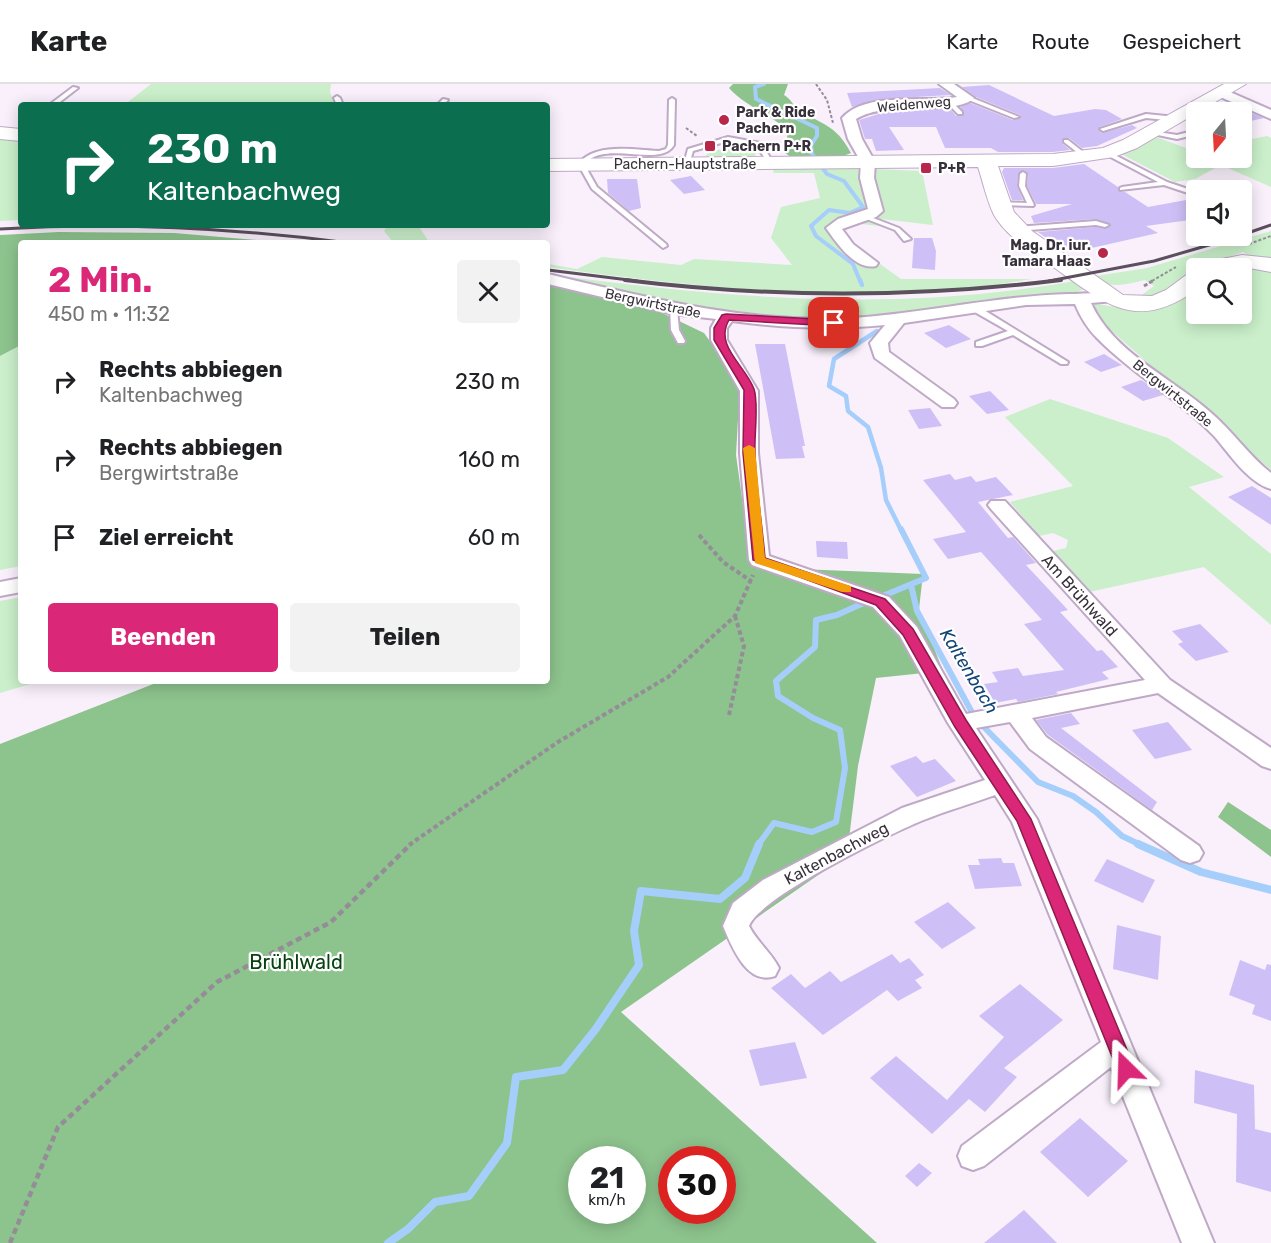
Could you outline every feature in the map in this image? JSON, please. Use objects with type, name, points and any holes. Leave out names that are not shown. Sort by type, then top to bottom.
[{"type":"main road","name":"Pachern-Hauptstraße","points":[[550,165],[687,161],[767,155],[798,163],[1053,160],[1107,153],[1151,133],[1230,89]]},
{"type":"main road","points":[[986,160],[1004,214],[1016,229],[1109,298],[1134,304],[1155,303],[1174,295],[1186,286]]},
{"type":"main road","points":[[1252,262],[1271,265]]},
{"type":"street","name":"Weidenweg","points":[[945,84],[968,98]]},
{"type":"street","points":[[1230,89],[1271,115]]},
{"type":"street","name":"Weidenweg","points":[[868,162],[855,139],[849,118],[857,112],[876,106],[968,98]]},
{"type":"street","points":[[868,162],[865,177],[876,201],[876,211],[866,217],[839,223],[834,228],[848,247],[870,263]]},
{"type":"street","name":"Bergwirtstraße","points":[[550,279],[674,309],[726,317],[851,323],[898,320],[1026,300],[1109,298]]},
{"type":"street","name":"Bergwirtstraße","points":[[1082,300],[1085,314],[1102,335],[1204,415],[1271,483]]},
{"type":"street","points":[[726,317],[719,328],[719,340],[749,390],[749,453],[759,560],[881,602],[909,632],[960,723],[1024,819],[1198,1243]]},
{"type":"street","points":[[898,320],[879,343],[881,354],[948,403]]},
{"type":"street","name":"Am Brühlwald","points":[[998,505],[1162,686],[1271,760]]},
{"type":"street","points":[[0,589],[18,586]]},
{"type":"street","points":[[960,723],[1162,686]]},
{"type":"street","points":[[1015,712],[1038,744],[1190,853]]},
{"type":"street","name":"Kaltenbachweg","points":[[765,968],[747,949],[736,926],[742,910],[772,887],[883,828],[911,815],[1001,784]]},
{"type":"street","points":[[973,1156],[1058,1089],[1117,1047]]},
{"type":"lane","points":[[56,102],[75,88]]},
{"type":"lane","points":[[337,98],[339,102]]},
{"type":"lane","points":[[968,98],[1016,117]]},
{"type":"lane","points":[[663,246],[594,188],[581,164],[585,157],[596,152],[660,153],[669,150],[672,145],[672,100]]},
{"type":"lane","points":[[948,101],[960,113]]},
{"type":"lane","points":[[1102,129],[1146,116],[1176,119]]},
{"type":"lane","points":[[1151,133],[1177,137],[1186,135]]},
{"type":"lane","points":[[1066,141],[1085,156]]},
{"type":"lane","points":[[1107,153],[1165,183],[1186,190]]},
{"type":"lane","points":[[1000,204],[1031,205],[1022,186],[1023,174]]},
{"type":"lane","points":[[1122,189],[1165,183]]},
{"type":"lane","points":[[866,217],[891,226],[907,239]]},
{"type":"lane","points":[[1016,229],[1096,223],[1106,225]]},
{"type":"lane","points":[[674,309],[675,330],[681,341]]},
{"type":"lane","points":[[976,309],[1064,362]]},
{"type":"lane","points":[[979,344],[1014,332]]},
{"type":"path","points":[[699,535],[723,562],[751,580]]},
{"type":"path","points":[[10,1243],[57,1127],[217,982],[331,922],[410,844],[558,742],[668,677],[735,616],[759,560]]},
{"type":"path","points":[[729,715],[744,646],[735,616]]},
{"type":"green space","points":[[151,84],[331,84],[330,92],[334,102],[128,102]]},
{"type":"green space","points":[[733,84],[788,84],[784,95],[797,108],[833,130],[851,153],[841,157],[791,157],[785,153],[788,130],[735,94],[729,88]]},
{"type":"green space","points":[[1267,136],[1271,138],[1271,187],[1228,168],[1252,168],[1252,139]]},
{"type":"green space","points":[[1156,137],[1186,148],[1186,168],[1215,168],[1195,179],[1175,182],[1121,154]]},
{"type":"green space","points":[[0,139],[18,141],[18,220],[0,221]]},
{"type":"green space","points":[[736,147],[751,148],[756,154],[754,158],[705,156],[712,151]]},
{"type":"green space","points":[[858,167],[859,179],[875,189],[869,180],[874,169],[922,171],[933,225],[881,219],[880,226],[852,223],[841,230],[848,241],[901,279],[1032,279],[911,292],[790,292],[668,282],[550,267],[550,264],[577,269],[602,257],[681,265],[694,259],[792,265],[771,238],[781,207],[820,198],[814,173],[774,173],[772,168]]},
{"type":"green space","points":[[386,228],[420,228],[428,240],[392,240],[384,231]]},
{"type":"green space","points":[[1271,231],[1271,262],[1252,258],[1243,252],[1226,258],[1186,258],[1186,276],[1156,299],[1139,297],[1154,286],[1145,280],[1110,285],[1089,277],[1147,268],[1221,246],[1252,246],[1252,237]]},
{"type":"green space","points":[[59,232],[174,233],[256,240],[18,240],[18,347],[0,356],[0,235]]},
{"type":"green space","points":[[1252,267],[1271,269],[1271,470],[1100,321],[1094,304],[1142,310],[1186,291],[1186,324],[1252,324]]},
{"type":"green space","points":[[550,274],[682,290],[814,299],[947,296],[1014,290],[1081,280],[1084,289],[1068,296],[1025,296],[915,313],[804,318],[726,310],[722,313],[570,281]]},
{"type":"green space","name":"Brühlwald","points":[[550,284],[656,310],[704,333],[740,383],[736,455],[750,556],[799,569],[923,574],[919,609],[943,671],[876,678],[858,766],[847,855],[621,1012],[877,1243],[0,1243],[0,744],[153,684],[550,684]]},
{"type":"green space","points":[[18,347],[18,567],[0,570],[0,356]]},
{"type":"green space","points":[[1050,399],[1168,438],[1224,477],[1189,487],[1271,554],[1271,625],[1204,567],[1089,592],[1053,551],[1066,548],[1068,540],[1053,533],[1039,536],[1010,502],[1073,486],[1005,417]]},
{"type":"green space","points":[[18,598],[18,684],[30,684],[0,693],[0,601]]},
{"type":"green space","points":[[1228,802],[1271,830],[1271,857],[1218,817]]},
{"type":"building","points":[[989,85],[1054,116],[1095,109],[1106,110],[1122,119],[1099,127],[1098,130],[1102,133],[1132,125],[1137,128],[1097,146],[1082,148],[1069,138],[1064,138],[1063,144],[1070,150],[1053,152],[998,152],[991,148],[945,148],[936,127],[889,127],[904,150],[876,151],[872,139],[865,139],[859,120],[885,112],[950,109],[956,116],[962,116],[964,112],[960,107],[970,103],[1013,120],[1021,118],[1020,115],[976,97],[962,87]]},
{"type":"building","points":[[940,88],[951,95],[880,99],[852,107],[847,93]]},
{"type":"building","points":[[1252,113],[1264,118],[1252,121]]},
{"type":"building","points":[[1084,164],[1118,187],[1119,192],[1125,192],[1148,207],[1186,200],[1186,221],[1146,226],[1158,233],[1074,252],[1071,249],[1065,251],[1038,232],[1096,227],[1105,229],[1111,224],[1096,219],[1034,223],[1031,216],[1072,204],[1036,204],[1027,186],[1028,174],[1024,170],[1018,174],[1017,186],[1023,200],[1012,200],[1002,172],[1004,168],[1053,168]]},
{"type":"building","points":[[691,176],[705,190],[684,194],[670,180]]},
{"type":"building","points":[[607,179],[637,179],[641,208],[629,211],[608,193]]},
{"type":"building","points":[[914,238],[932,238],[936,251],[935,270],[912,268]]},
{"type":"building","points":[[949,325],[971,339],[946,348],[924,333]]},
{"type":"building","points":[[755,344],[785,344],[805,446],[802,446],[805,458],[776,459]]},
{"type":"building","points":[[1104,354],[1122,365],[1101,372],[1084,362]]},
{"type":"building","points":[[1141,380],[1163,395],[1143,401],[1121,387]]},
{"type":"building","points":[[990,391],[1009,410],[987,414],[969,396]]},
{"type":"building","points":[[930,408],[942,426],[919,429],[908,410]]},
{"type":"building","points":[[950,474],[955,480],[971,476],[976,482],[996,477],[1013,495],[978,502],[1008,538],[1013,537],[1036,563],[1026,565],[1068,610],[1060,612],[1097,651],[1102,650],[1118,667],[1102,672],[1109,679],[1056,692],[1058,694],[1018,702],[1016,699],[995,703],[984,684],[998,682],[992,672],[1018,668],[1023,676],[1064,670],[1024,624],[1042,620],[981,552],[948,559],[933,539],[966,532],[923,480]]},
{"type":"building","points":[[1252,486],[1271,498],[1271,525],[1228,497]]},
{"type":"building","points":[[816,541],[847,542],[848,559],[817,557]]},
{"type":"building","points":[[1200,624],[1229,652],[1196,661],[1178,644],[1183,642],[1172,631]]},
{"type":"building","points":[[1071,713],[1080,724],[1061,728],[1157,802],[1152,810],[1048,735],[1036,720]]},
{"type":"building","points":[[1168,722],[1192,750],[1155,759],[1132,730]]},
{"type":"building","points":[[916,756],[923,763],[935,759],[956,781],[917,797],[890,766]]},
{"type":"building","points":[[1001,858],[1003,863],[1014,863],[1022,886],[975,889],[968,865],[980,865],[978,859]]},
{"type":"building","points":[[1107,859],[1155,880],[1143,903],[1094,881]]},
{"type":"building","points":[[948,902],[976,928],[942,949],[914,922]]},
{"type":"building","points":[[1117,925],[1161,936],[1158,980],[1113,969]]},
{"type":"building","points":[[892,954],[900,963],[909,958],[924,975],[915,980],[922,988],[898,1001],[887,990],[823,1035],[771,988],[791,974],[805,988],[830,971],[841,982]]},
{"type":"building","points":[[1240,960],[1265,970],[1267,964],[1271,965],[1271,1021],[1252,1014],[1255,1005],[1229,995]]},
{"type":"building","points":[[1020,984],[1063,1020],[1004,1068],[1017,1077],[985,1112],[969,1099],[932,1134],[870,1078],[896,1056],[947,1100],[1004,1037],[979,1016]]},
{"type":"building","points":[[795,1042],[807,1078],[760,1086],[749,1050]]},
{"type":"building","points":[[1195,1070],[1254,1085],[1255,1129],[1271,1133],[1271,1192],[1236,1182],[1237,1114],[1194,1103]]},
{"type":"building","points":[[1080,1118],[1128,1161],[1088,1197],[1040,1152]]},
{"type":"building","points":[[919,1163],[932,1173],[917,1187],[905,1176]]},
{"type":"building","points":[[1024,1210],[1057,1243],[984,1243]]},
{"type":"waterway","points":[[764,84],[755,87],[756,99],[817,128],[817,136],[811,145],[812,154],[827,174],[844,181],[863,207],[850,213],[829,210],[811,226],[816,236],[853,264],[860,281]]},
{"type":"waterway","points":[[860,280],[862,285]]},
{"type":"waterway","points":[[877,331],[834,359],[829,386],[846,396],[848,411],[868,427],[881,468],[886,500],[901,530]]},
{"type":"waterway","points":[[878,598],[926,578],[901,529]]},
{"type":"waterway","name":"Kaltenbach","points":[[911,585],[917,611],[975,718],[1038,782],[1073,796],[1096,812],[1122,836],[1141,845]]},
{"type":"waterway","points":[[758,845],[774,823],[812,832],[836,822],[845,768],[840,730],[813,718],[778,696],[776,681],[815,647],[816,620],[837,615],[868,601]]},
{"type":"waterway","points":[[388,1243],[408,1229],[435,1202],[469,1196],[507,1143],[516,1077],[563,1070],[595,1030],[639,965],[634,931],[641,891],[720,899],[745,878],[759,844]]},
{"type":"waterway","name":"Kaltenbach","points":[[1138,844],[1201,872],[1271,890]]},
{"type":"railway","points":[[1252,232],[1271,225]]},
{"type":"railway","points":[[0,229],[22,228]]},
{"type":"railway","points":[[175,228],[320,240]]},
{"type":"railway","points":[[1049,281],[1154,261],[1206,246]]},
{"type":"railway","points":[[550,270],[637,281]]},
{"type":"railway","points":[[625,280],[734,290],[843,294],[952,290],[1061,280]]},
{"type":"slow traffic","points":[[749,448],[759,560],[780,569],[847,589]]},
{"type":"place","name":"Park & Ride Pachern","points":[[724,120]]},
{"type":"place","name":"Pachern P+R","points":[[710,146]]},
{"type":"place","name":"P+R","points":[[926,168]]},
{"type":"place","name":"Mag. Dr. iur. Tamara Haas","points":[[1103,253]]},
{"type":"route","points":[[834,323],[777,322],[726,317],[719,328],[719,340],[724,352],[738,369],[749,390],[749,453],[759,560],[881,602],[909,632],[960,723],[1024,819],[1126,1069]]}]
